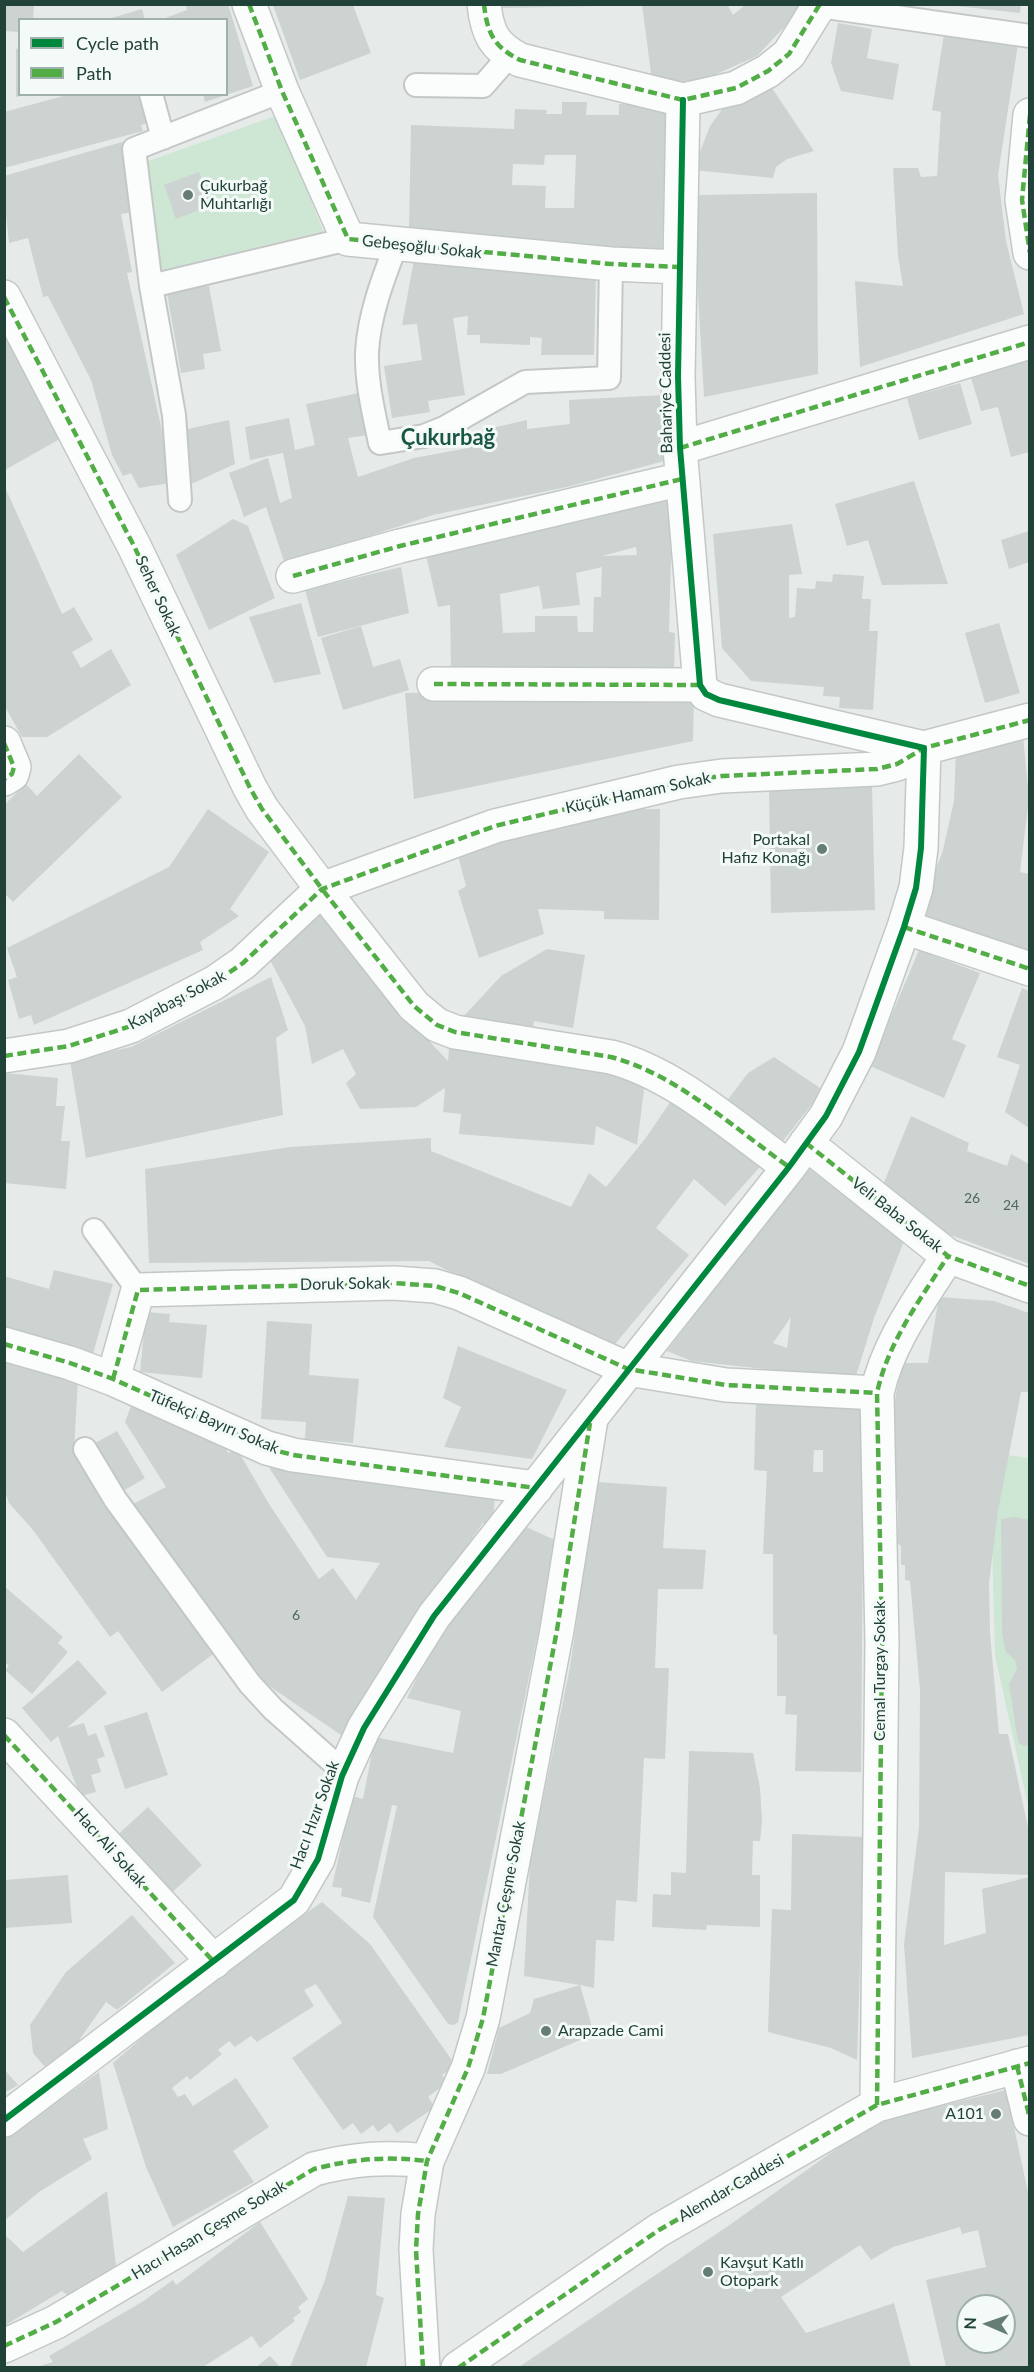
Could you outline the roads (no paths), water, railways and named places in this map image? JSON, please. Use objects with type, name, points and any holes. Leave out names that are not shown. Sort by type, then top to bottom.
[{"type":"street","name":"Gebeşoğlu Sokak","points":[[249,4],[282,91],[348,239],[610,264],[679,267]]},
{"type":"street","points":[[484,4],[491,35],[502,50],[510,55],[562,71],[683,100],[736,88],[768,71],[789,54],[820,5]]},
{"type":"street","name":"Bahariye Caddesi","points":[[683,100],[679,267],[681,464],[700,685]]},
{"type":"street","points":[[1029,116],[1022,200],[1029,253]]},
{"type":"street","name":"Seher Sokak","points":[[4,297],[134,546],[262,809],[414,1006],[437,1025],[455,1032],[611,1057],[633,1063],[662,1076],[797,1155]]},
{"type":"street","points":[[293,576],[681,464],[1029,342]]},
{"type":"street","points":[[434,684],[700,685],[706,694],[719,700],[924,748]]},
{"type":"street","name":"Küçük Hamam Sokak","points":[[322,889],[495,826],[621,794],[722,776],[877,769],[897,764],[924,748],[1029,720]]},
{"type":"street","name":"Hacı Hızır Sokak","points":[[4,2120],[294,1899],[318,1859],[344,1772],[364,1728],[434,1616],[537,1488],[592,1414],[826,1116],[859,1052],[916,888],[921,848],[924,748]]},
{"type":"street","name":"Kayabaşı Sokak","points":[[4,1056],[69,1046],[131,1026],[180,1001],[214,983],[243,963],[322,889]]},
{"type":"street","points":[[904,927],[1029,969]]},
{"type":"street","name":"Veli Baba Sokak","points":[[797,1155],[948,1256],[1029,1286]]},
{"type":"street","name":"Cemal Turgay Sokak","points":[[877,2105],[882,1641],[877,1393],[882,1370],[896,1338],[948,1256]]},
{"type":"street","name":"Doruk Sokak","points":[[138,1290],[394,1283],[435,1286],[459,1293],[628,1369],[726,1385],[877,1393]]},
{"type":"street","points":[[113,1380],[138,1290]]},
{"type":"street","name":"Tüfekçi Bayırı Sokak","points":[[4,1344],[70,1363],[258,1444],[293,1455],[537,1488]]},
{"type":"street","name":"Mantar Çeşme Sokak","points":[[423,2367],[416,2250],[418,2214],[427,2161],[468,2068],[483,2018],[557,1630],[592,1414]]},
{"type":"street","name":"Hacı Ali Sokak","points":[[4,1735],[214,1962]]},
{"type":"street","points":[[1023,2065],[1029,2119]]},
{"type":"street","name":"Alemdar Caddesi","points":[[458,2367],[659,2230],[877,2105],[1023,2065]]},
{"type":"street","name":"Hacı Hasan Çeşme Sokak","points":[[4,2346],[56,2322],[314,2169],[348,2160],[388,2157],[427,2161]]},
{"type":"lane","points":[[820,5],[1029,36]]},
{"type":"lane","points":[[416,85],[483,86],[510,55]]},
{"type":"lane","points":[[180,500],[174,415],[151,286],[134,149],[282,91]]},
{"type":"lane","points":[[152,96],[164,138]]},
{"type":"lane","points":[[151,286],[348,239]]},
{"type":"lane","points":[[396,245],[381,288],[367,352],[368,383],[380,443],[424,436],[444,428],[525,382],[609,378],[610,264]]},
{"type":"lane","points":[[94,1230],[138,1290]]},
{"type":"lane","points":[[85,1449],[115,1498],[250,1684],[273,1709],[344,1772]]},
{"type":"place","name":"Çukurbağ Muhtarlığı","points":[[188,195]]},
{"type":"place","name":"Portakal Hafız Konağı","points":[[822,849]]},
{"type":"place","name":"Arapzade Cami","points":[[546,2031]]},
{"type":"place","name":"A101","points":[[996,2114]]},
{"type":"place","name":"Kavşut Katlı Otopark","points":[[708,2272]]},
{"type":"district","name":"Çukurbağ","points":[[448,438]]}]
